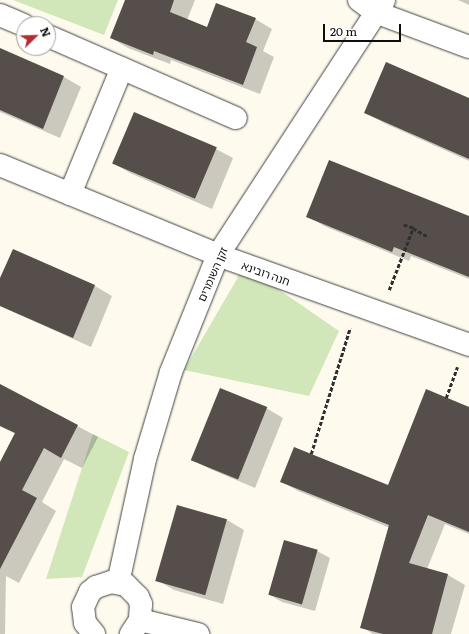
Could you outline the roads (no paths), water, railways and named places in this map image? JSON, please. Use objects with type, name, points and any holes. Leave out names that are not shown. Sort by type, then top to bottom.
[{"type":"street","points":[[373,4],[469,46]]},
{"type":"street","name":"זקן השומרים","points":[[118,583],[144,459],[171,372],[218,255],[373,4]]},
{"type":"street","points":[[0,15],[16,22]]},
{"type":"street","points":[[56,39],[236,118]]},
{"type":"street","points":[[70,194],[122,68]]},
{"type":"street","name":"חנה רובינא","points":[[0,165],[218,255],[467,344]]},
{"type":"street","points":[[94,634],[85,623],[83,615],[86,599],[96,587],[110,582],[126,586],[138,597],[141,604],[136,627],[198,634]]}]
